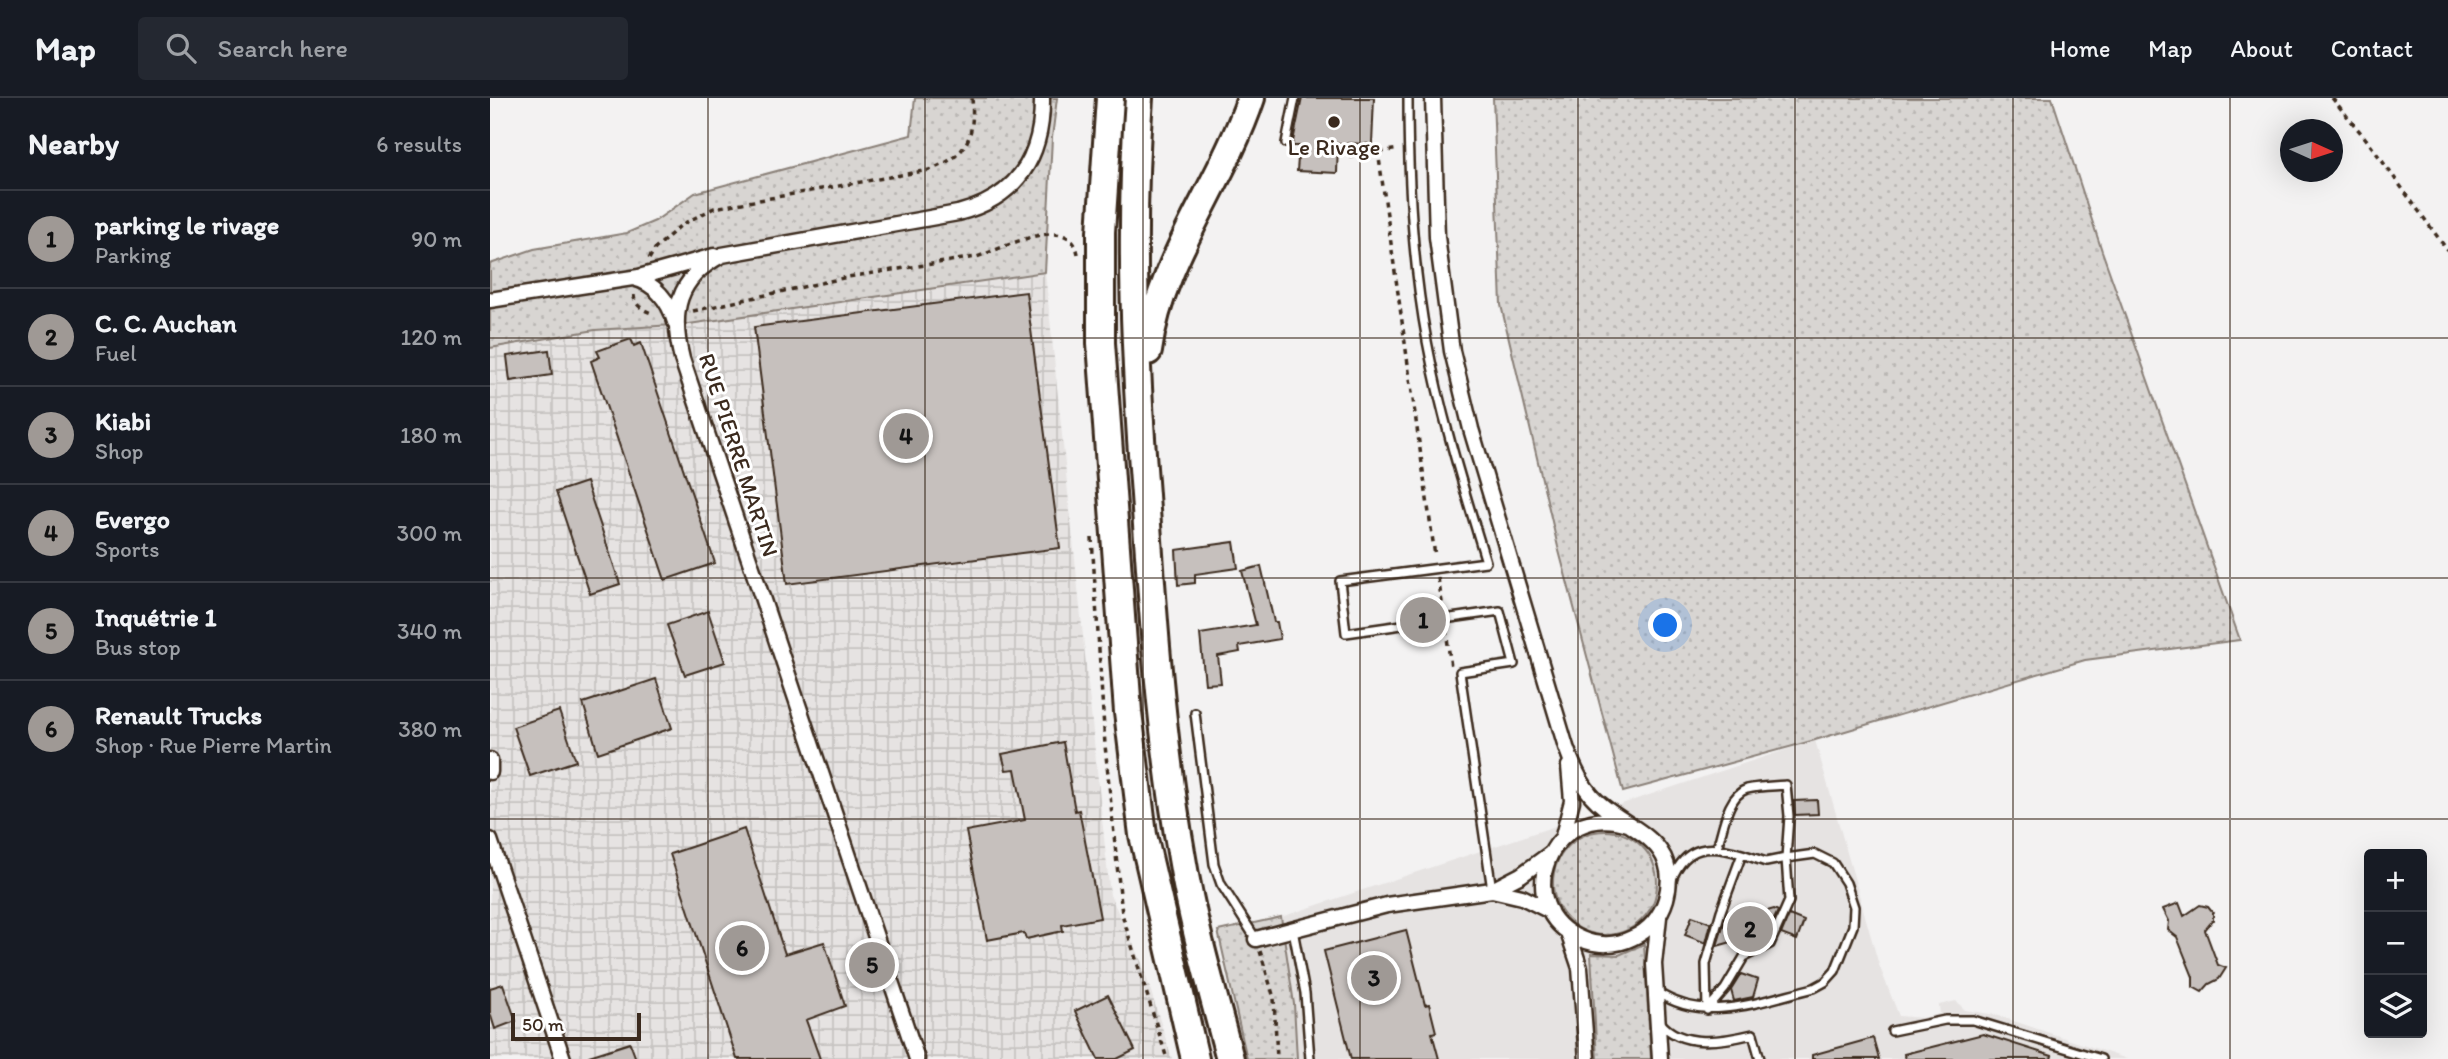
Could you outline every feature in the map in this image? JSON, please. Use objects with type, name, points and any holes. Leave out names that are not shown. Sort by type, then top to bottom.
[{"type":"highway","points":[[1110,98],[1101,232],[1101,342],[1128,712],[1146,848],[1195,1059]]},
{"type":"highway","points":[[1139,98],[1134,229],[1135,330],[1159,682],[1174,808],[1191,904],[1230,1059]]},
{"type":"highway","points":[[1142,456],[1146,365],[1150,335],[1160,298],[1168,274],[1251,98]]},
{"type":"street","points":[[490,300],[637,278],[722,254],[958,213],[984,205],[1006,191],[1030,162],[1041,132],[1042,98]]},
{"type":"street","points":[[1433,98],[1437,237],[1452,351],[1471,429],[1566,747],[1578,776],[1591,795],[1607,810],[1643,832],[1660,851],[1666,867],[1667,892],[1660,914],[1655,948],[1660,1059]]},
{"type":"street","points":[[675,319],[686,284],[722,254]]},
{"type":"street","points":[[637,278],[658,292],[675,319]]},
{"type":"street","name":"RUE PIERRE MARTIN","points":[[675,319],[682,359],[917,1059]]},
{"type":"street","points":[[1550,911],[1543,882],[1545,867],[1563,836],[1569,818],[1572,793],[1566,747]]},
{"type":"street","points":[[490,760],[490,772]]},
{"type":"street","points":[[1563,836],[1576,827],[1598,820],[1628,824]]},
{"type":"street","points":[[490,841],[563,1059]]},
{"type":"street","points":[[1256,939],[1407,901],[1492,890],[1521,875],[1551,853]]},
{"type":"street","points":[[1492,890],[1522,897],[1550,911],[1568,932],[1580,968],[1587,1059]]},
{"type":"street","points":[[1568,932],[1590,943],[1622,943],[1643,932],[1660,914]]},
{"type":"lane","points":[[1286,144],[1294,98]]},
{"type":"lane","points":[[1408,98],[1414,253],[1426,340],[1447,430],[1486,562],[1340,581],[1346,633],[1500,611],[1514,664],[1460,672],[1492,890]]},
{"type":"lane","points":[[1195,713],[1214,863],[1221,884],[1256,939]]},
{"type":"lane","points":[[1707,1010],[1725,989],[1744,957],[1770,944],[1788,901],[1786,858],[1789,816],[1786,785],[1745,789],[1735,797],[1717,848]]},
{"type":"lane","points":[[1655,991],[1676,1003],[1707,1010],[1724,1009],[1814,988],[1825,982],[1835,971],[1853,926],[1854,906],[1846,883],[1840,870],[1825,857],[1807,854],[1766,862],[1717,848],[1701,849],[1686,857],[1675,871],[1667,892]]},
{"type":"lane","points":[[1707,1010],[1706,964],[1721,911],[1742,854]]},
{"type":"lane","points":[[1293,929],[1305,993],[1310,1059]]},
{"type":"lane","points":[[1656,1011],[1665,1028],[1675,1035],[1689,1039],[1720,1041],[1753,1034],[1760,1059]]},
{"type":"lane","points":[[1892,1031],[1945,1020],[1973,1020],[2101,1059]]},
{"type":"path","points":[[972,98],[974,116],[966,146],[946,164],[929,170],[714,208],[698,214],[663,241],[648,260],[637,278],[634,300],[640,307],[675,319],[848,277],[976,257],[1029,236],[1051,235],[1066,238]]},
{"type":"path","points":[[2332,98],[2366,139],[2448,251]]},
{"type":"path","points":[[1350,158],[1408,147]]},
{"type":"path","points":[[1378,152],[1453,678]]},
{"type":"path","points":[[1122,914],[1167,1059]]},
{"type":"path","points":[[1256,939],[1274,998],[1278,1059]]},
{"type":"shaded area","points":[[915,98],[1057,98],[1052,138],[1045,272],[689,324],[595,330],[490,348],[490,264],[534,249],[627,233],[655,221],[695,193],[911,135]]},
{"type":"shaded area","points":[[1493,98],[2052,98],[2102,251],[2240,640],[2085,660],[1815,740],[1623,792],[1558,547],[1501,305]]},
{"type":"shaded area","points":[[1045,272],[1110,895],[1142,963],[1172,1059],[490,1059],[490,348],[595,330],[689,324]]},
{"type":"shaded area","points":[[1815,740],[1879,965],[1899,1016],[1923,1018],[1940,1014],[1939,1005],[1956,1001],[1965,1010],[1996,1015],[2127,1059],[1297,1059],[1294,1004],[1281,917]]},
{"type":"shaded area","points":[[1605,831],[1625,835],[1642,846],[1653,863],[1657,883],[1653,903],[1642,920],[1625,931],[1605,935],[1585,931],[1568,920],[1557,903],[1553,883],[1557,863],[1568,846],[1585,835]]},
{"type":"shaded area","points":[[1281,917],[1294,1004],[1297,1059],[1247,1059],[1218,931]]},
{"type":"shaded area","points":[[1644,944],[1651,1059],[1597,1059],[1591,954],[1619,955]]},
{"type":"building","name":"Le Rivage","points":[[1302,98],[1374,98],[1372,144],[1338,143],[1337,173],[1297,171],[1299,146],[1292,146]]},
{"type":"building","points":[[1026,292],[1060,548],[787,584],[754,327]]},
{"type":"building","points":[[631,339],[634,346],[641,343],[715,563],[665,580],[591,361],[600,357],[597,351]]},
{"type":"building","points":[[549,350],[552,375],[510,381],[507,356]]},
{"type":"building","points":[[586,482],[620,584],[590,594],[556,492]]},
{"type":"building","points":[[1234,542],[1238,568],[1195,574],[1195,583],[1178,585],[1176,550]]},
{"type":"building","points":[[1261,566],[1280,639],[1239,646],[1240,652],[1218,656],[1221,683],[1205,684],[1200,634],[1256,625],[1242,571]]},
{"type":"building","points":[[708,611],[725,662],[685,675],[667,625]]},
{"type":"building","points":[[656,679],[672,728],[598,753],[583,703]]},
{"type":"building","points":[[559,711],[576,761],[530,776],[513,727]]},
{"type":"building","points":[[1063,742],[1075,811],[1079,810],[1100,918],[1062,925],[1063,931],[1026,939],[1024,933],[987,940],[966,831],[1025,820],[1015,769],[1006,770],[1002,754]]},
{"type":"building","points":[[1817,800],[1818,814],[1795,815],[1794,801]]},
{"type":"building","points":[[744,829],[785,954],[824,942],[845,1006],[806,1020],[820,1059],[737,1059],[670,854]]},
{"type":"building","points":[[2179,903],[2184,916],[2200,905],[2208,907],[2213,913],[2213,920],[2205,930],[2218,965],[2226,968],[2219,979],[2209,984],[2202,992],[2193,987],[2193,977],[2177,937],[2168,930],[2169,921],[2163,909]]},
{"type":"building","points":[[1774,909],[1778,911],[1768,932],[1717,946],[1724,923]]},
{"type":"building","points":[[1789,915],[1804,921],[1797,940],[1781,934]]},
{"type":"building","points":[[1692,916],[1711,923],[1706,943],[1685,935]]},
{"type":"building","points":[[1406,930],[1425,1005],[1429,1004],[1436,1032],[1432,1033],[1439,1059],[1351,1059],[1324,951]]},
{"type":"building","points":[[1741,974],[1758,980],[1753,997],[1734,1001],[1731,990]]},
{"type":"building","points":[[503,984],[516,1021],[495,1029],[490,1013],[490,988]]},
{"type":"building","points":[[1108,995],[1135,1050],[1117,1059],[1098,1059],[1075,1011]]},
{"type":"building","points":[[1983,1034],[2052,1056],[2051,1059],[1905,1059],[1904,1054]]},
{"type":"building","points":[[1873,1038],[1879,1059],[1812,1059],[1812,1055]]},
{"type":"building","points":[[630,1043],[636,1059],[589,1059],[589,1056]]},
{"type":"place","name":"Le Rivage","points":[[1334,122]]},
{"type":"place","name":"Evergo","points":[[906,436]]},
{"type":"place","name":"parking le rivage","points":[[1423,620]]},
{"type":"place","name":"C. C. Auchan","points":[[1750,929]]},
{"type":"place","name":"Renault Trucks","points":[[742,948]]},
{"type":"place","name":"Inquétrie 1","points":[[872,965]]},
{"type":"place","name":"Kiabi","points":[[1374,978]]}]
